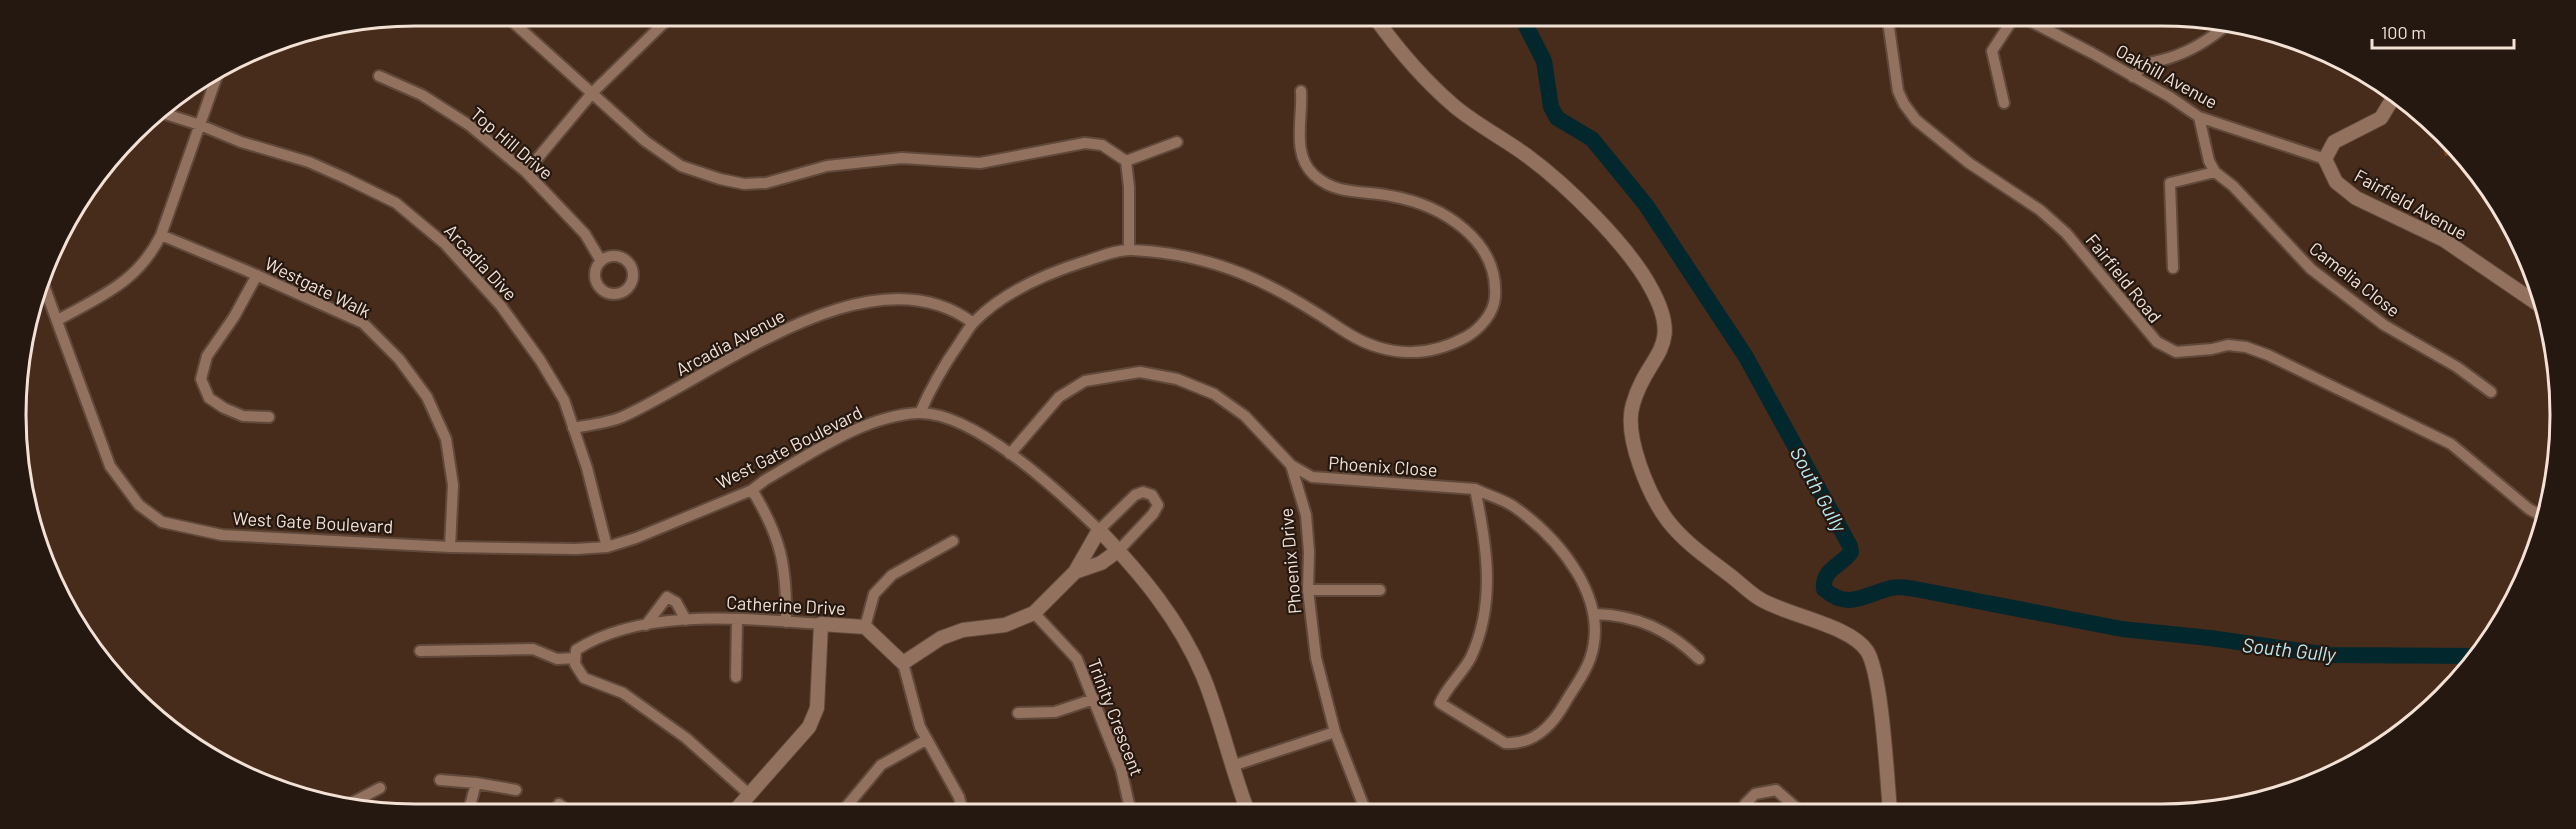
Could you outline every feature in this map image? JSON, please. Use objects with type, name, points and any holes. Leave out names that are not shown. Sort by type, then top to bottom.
[{"type":"street","points":[[518,26],[645,141],[681,166],[744,184],[765,183],[802,172],[851,162],[902,158],[980,163],[1085,143],[1102,145],[1116,152],[1126,161],[1129,187],[1129,249]]},
{"type":"street","points":[[526,172],[593,92],[661,26]]},
{"type":"street","points":[[1381,26],[1400,52],[1455,106],[1565,186],[1606,230],[1652,289],[1664,321],[1665,335],[1661,352],[1637,391],[1631,407],[1630,426],[1644,478],[1659,507],[1680,534],[1760,599],[1847,634],[1867,650],[1876,675],[1889,804]]},
{"type":"street","name":"Fairfield Road","points":[[1889,26],[1898,91],[1916,120],[1969,163],[2040,210],[2066,233],[2157,342],[2176,352],[2212,349],[2228,345],[2246,347],[2268,355],[2451,444],[2537,513]]},
{"type":"street","points":[[2004,103],[1992,51],[2008,26]]},
{"type":"street","name":"Oakhill Avenue","points":[[2039,26],[2133,77],[2199,117],[2325,159]]},
{"type":"street","points":[[2133,77],[2145,63],[2169,58],[2212,37],[2220,30]]},
{"type":"street","name":"Top Hill Drive","points":[[379,76],[422,95],[469,125],[526,172],[585,234],[601,261]]},
{"type":"street","points":[[57,320],[115,288],[138,270],[161,235],[215,81]]},
{"type":"street","points":[[920,413],[934,379],[973,323],[992,306],[1057,270],[1129,249],[1180,256],[1238,270],[1278,288],[1349,334],[1384,350],[1415,353],[1448,347],[1474,333],[1494,308],[1496,280],[1489,258],[1469,232],[1443,213],[1392,196],[1344,192],[1312,174],[1303,158],[1300,144],[1301,91]]},
{"type":"street","points":[[2325,159],[2334,142],[2381,118],[2391,101]]},
{"type":"street","name":"Arcadia Dive","points":[[167,115],[241,142],[309,162],[396,203],[445,244],[501,306],[540,360],[558,390],[587,468],[607,548]]},
{"type":"street","points":[[2173,268],[2170,183],[2215,172],[2209,161],[2199,117]]},
{"type":"street","points":[[1126,161],[1177,142]]},
{"type":"street","name":"Fairfield Avenue","points":[[2325,159],[2336,182],[2356,198],[2444,240],[2533,301]]},
{"type":"street","name":"Camelia Close","points":[[2215,172],[2233,186],[2291,249],[2334,288],[2384,325],[2457,367],[2491,392]]},
{"type":"street","name":"Westgate Walk","points":[[161,235],[363,323],[399,359],[427,397],[446,440],[453,485],[450,547]]},
{"type":"street","points":[[257,275],[234,317],[207,356],[201,379],[209,398],[224,408],[243,416],[268,417]]},
{"type":"street","name":"West Gate Boulevard","points":[[45,291],[110,466],[139,505],[162,522],[222,535],[450,547],[607,548],[752,490],[765,480],[863,427],[894,417],[920,413],[966,425],[1010,454],[1099,530],[1119,550],[1173,616],[1203,676],[1245,804]]},
{"type":"street","name":"Arcadia Avenue","points":[[573,428],[619,418],[684,386],[757,342],[821,314],[860,303],[896,299],[928,302],[958,312],[973,323]]},
{"type":"street","name":"Phoenix Drive","points":[[1010,454],[1059,397],[1085,381],[1140,372],[1177,379],[1214,394],[1245,416],[1291,465],[1306,515],[1310,552],[1308,590],[1316,658],[1335,732],[1363,804]]},
{"type":"street","name":"Phoenix Close","points":[[1291,465],[1312,477],[1475,489],[1512,506],[1554,542],[1581,578],[1595,614],[1590,659],[1554,721],[1537,736],[1517,744],[1505,743],[1442,705],[1441,700],[1470,659],[1482,630],[1486,609],[1487,561],[1475,489]]},
{"type":"street","points":[[752,490],[770,519],[782,552],[786,590],[786,622]]},
{"type":"street","points":[[961,804],[920,727],[903,663],[941,638],[963,630],[1005,625],[1034,613],[1075,572],[1099,530],[1135,495],[1147,492],[1156,499],[1158,505],[1153,514],[1119,550],[1101,562],[1075,572]]},
{"type":"street","points":[[865,627],[874,594],[892,575],[953,541]]},
{"type":"street","points":[[1308,590],[1380,590]]},
{"type":"street","points":[[646,625],[667,597],[676,602],[686,620]]},
{"type":"street","name":"Trinity Crescent","points":[[1034,613],[1077,659],[1121,769],[1129,804]]},
{"type":"street","points":[[1595,614],[1617,615],[1640,620],[1664,630],[1685,645],[1699,659]]},
{"type":"street","points":[[736,677],[737,619]]},
{"type":"street","name":"Catherine Drive","points":[[575,658],[576,650],[585,644],[646,625],[663,621],[737,619],[865,627],[903,663]]},
{"type":"street","points":[[742,804],[809,727],[817,708],[821,624]]},
{"type":"street","points":[[420,651],[533,649],[557,659],[575,658],[575,664],[584,678],[623,693],[677,732],[750,795]]},
{"type":"street","points":[[1018,713],[1055,712],[1094,699]]},
{"type":"street","points":[[1232,766],[1335,732]]},
{"type":"street","points":[[849,804],[882,765],[926,740]]},
{"type":"street","points":[[440,780],[516,790]]},
{"type":"street","points":[[471,804],[476,783]]},
{"type":"street","points":[[359,799],[380,788]]},
{"type":"street","points":[[1745,804],[1755,794],[1776,790],[1794,804]]},
{"type":"shaded area","points":[[2442,145],[2451,155],[2445,156]]},
{"type":"waterway","name":"South Gully","points":[[1526,26],[1544,61],[1551,107],[1557,118],[1592,139],[1646,205],[1746,357],[1850,546],[1851,552],[1829,572],[1824,582],[1824,589],[1833,596],[1841,599],[1857,599],[1891,588],[1903,587],[2122,629],[2210,638],[2329,655],[2466,656]]}]
